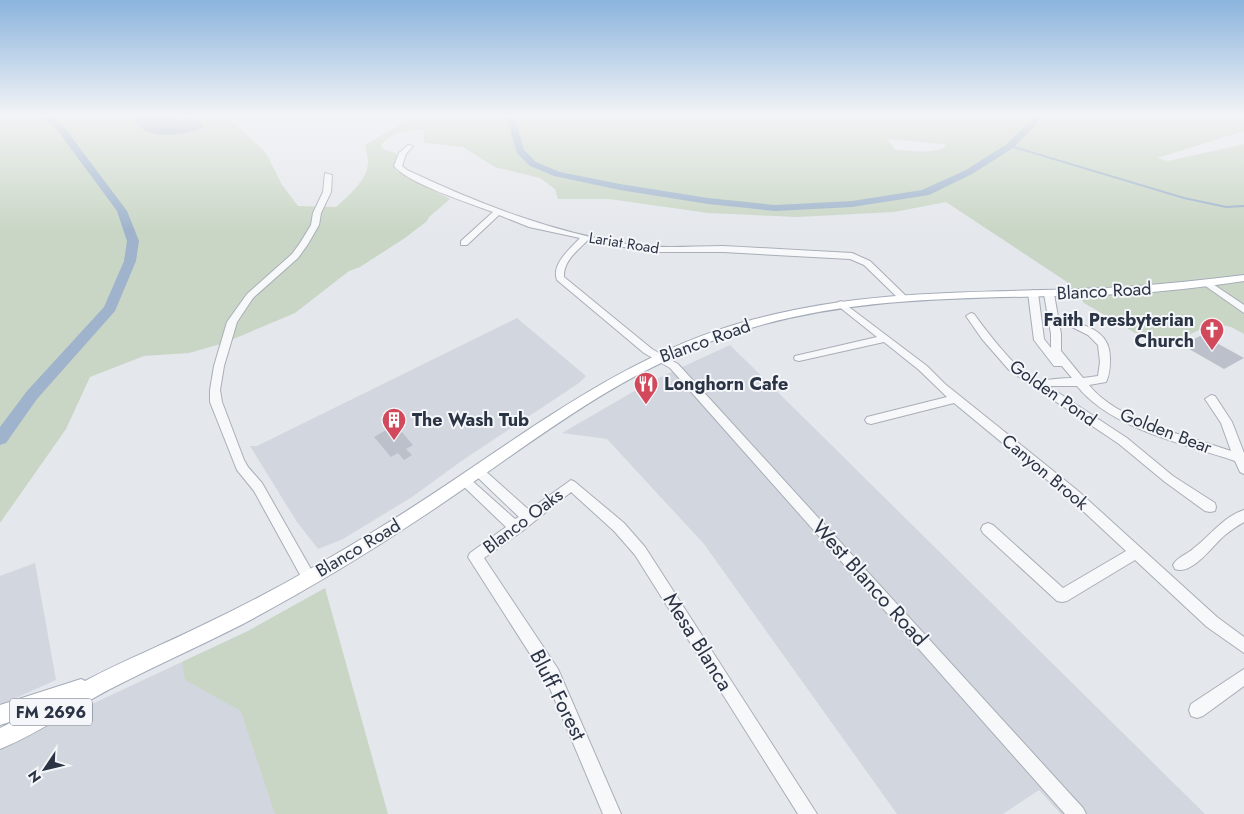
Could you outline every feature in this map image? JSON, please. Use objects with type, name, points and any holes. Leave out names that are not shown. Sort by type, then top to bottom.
[{"type":"main road","name":"Blanco Road","points":[[0,739],[38,720],[101,683],[215,629],[309,578],[403,522],[582,401],[629,373],[693,343],[755,322],[841,304],[902,297],[1136,290],[1213,283],[1244,278]]},
{"type":"main road","name":"Blanco Road","points":[[0,715],[39,701],[101,683]]},
{"type":"street","name":"Lariat Road","points":[[403,154],[398,166],[402,171],[445,191],[541,227],[642,249],[723,249],[852,256],[867,263],[902,297]]},
{"type":"street","points":[[309,578],[258,487],[243,470],[216,402],[215,390],[219,366],[232,322],[250,296],[295,256],[304,244],[315,225],[317,213],[327,192],[328,175]]},
{"type":"street","points":[[464,243],[498,212]]},
{"type":"street","name":"West Blanco Road","points":[[586,237],[561,265],[560,278],[658,358],[674,366],[1077,814]]},
{"type":"street","points":[[1213,283],[1244,301]]},
{"type":"street","points":[[1213,283],[1244,310]]},
{"type":"street","points":[[1033,293],[1034,310],[1039,327],[1037,331],[1039,340],[1076,382]]},
{"type":"street","name":"Golden Bear","points":[[1049,294],[1056,334],[1056,351],[1076,382],[1104,404],[1133,422],[1241,463]]},
{"type":"street","name":"Canyon Brook","points":[[841,304],[923,368],[956,399],[1073,494],[1212,622],[1244,646]]},
{"type":"street","name":"Golden Pond","points":[[971,316],[1005,361],[1122,440],[1169,479],[1210,507]]},
{"type":"street","points":[[1037,384],[1048,381],[1076,382],[1102,379],[1106,349],[1104,342],[1095,334],[1073,325]]},
{"type":"street","points":[[799,358],[885,339]]},
{"type":"street","points":[[871,420],[956,399]]},
{"type":"street","points":[[1210,399],[1238,442],[1241,463]]},
{"type":"street","points":[[1122,440],[1133,422]]},
{"type":"street","points":[[478,471],[529,518]]},
{"type":"street","points":[[465,480],[516,528]]},
{"type":"street","name":"Blanco Oaks","points":[[475,557],[516,528],[570,485]]},
{"type":"street","name":"Mesa Blanca","points":[[570,485],[619,527],[640,551],[808,814]]},
{"type":"street","points":[[498,511],[512,502]]},
{"type":"street","points":[[1180,566],[1195,557],[1210,545],[1216,535],[1244,515]]},
{"type":"street","points":[[988,529],[1062,596],[1137,552]]},
{"type":"street","name":"Bluff Forest","points":[[475,557],[552,674],[612,814]]},
{"type":"street","points":[[1197,710],[1244,677]]},
{"type":"shaded area","points":[[517,318],[586,376],[579,383],[460,462],[412,497],[343,539],[318,549],[297,522],[250,446],[257,446]]},
{"type":"shaded area","points":[[730,345],[1205,814],[1061,814],[1039,790],[1003,814],[897,814],[704,544],[607,439],[562,433],[650,382]]},
{"type":"shaded area","points":[[35,563],[56,680],[0,705],[0,576]]},
{"type":"shaded area","points":[[246,632],[287,814],[0,814],[0,747]]},
{"type":"green space","points":[[0,154],[266,154],[282,185],[298,206],[336,207],[361,181],[367,168],[367,154],[396,154],[394,168],[396,171],[450,199],[429,217],[427,221],[405,238],[360,267],[349,271],[295,313],[224,343],[189,353],[144,356],[90,377],[66,429],[0,523]]},
{"type":"green space","points":[[474,154],[1170,154],[1157,158],[1168,161],[1199,154],[1244,154],[1244,334],[1231,327],[1214,323],[1161,348],[1084,303],[1067,282],[946,202],[894,212],[797,217],[708,213],[609,199],[558,199],[555,189],[540,178],[495,167]]},
{"type":"green space","points":[[325,588],[388,814],[275,814],[241,711],[185,680],[182,662],[246,632]]},
{"type":"building","name":"Faith Presbyterian Church","points":[[1202,335],[1244,358],[1224,369],[1182,345]]},
{"type":"building","name":"The Wash Tub","points":[[388,429],[392,434],[400,430],[413,445],[406,449],[412,455],[404,460],[398,453],[391,457],[374,437]]},
{"type":"waterway","points":[[0,439],[32,395],[110,308],[130,261],[133,241],[122,211],[80,154]]},
{"type":"waterway","points":[[523,154],[533,164],[557,174],[620,187],[708,201],[775,208],[852,204],[925,193],[969,172],[997,154]]},
{"type":"waterway","points":[[1037,154],[1184,198],[1226,207],[1244,206]]},
{"type":"place","name":"Faith Presbyterian Church","points":[[1212,351]]},
{"type":"place","name":"Longhorn Cafe","points":[[646,405]]},
{"type":"place","name":"The Wash Tub","points":[[394,441]]}]
